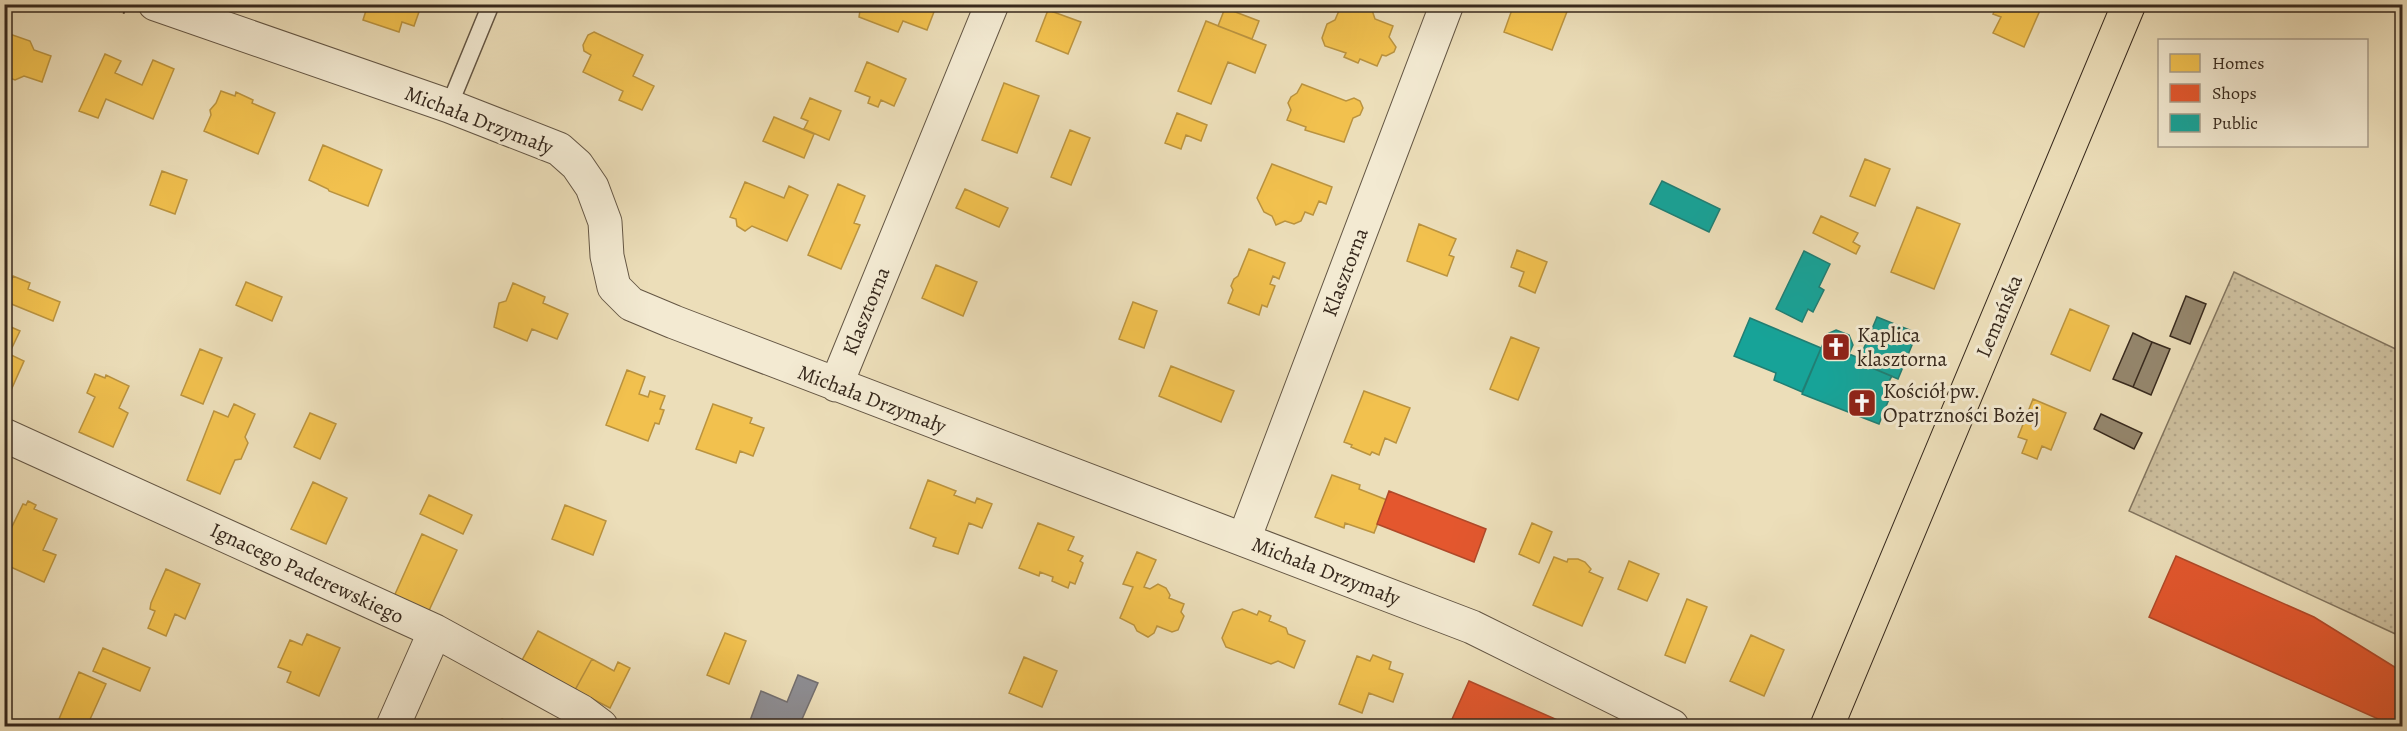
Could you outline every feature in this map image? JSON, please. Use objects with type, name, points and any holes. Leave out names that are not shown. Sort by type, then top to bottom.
[{"type":"main road","name":"Lemańska","points":[[1827,726],[2129,4]]},
{"type":"street","name":"Michała Drzymały","points":[[155,4],[449,106],[559,149],[577,165],[592,187],[605,222],[607,256],[614,287],[631,304],[836,385],[1472,627],[1672,726]]},
{"type":"street","name":"Klasztorna","points":[[836,385],[992,4]]},
{"type":"street","name":"Klasztorna","points":[[1244,539],[1447,4]]},
{"type":"street","name":"Ignacego Paderewskiego","points":[[4,435],[435,631],[581,711],[601,726]]},
{"type":"street","points":[[393,726],[435,631]]},
{"type":"lane","points":[[449,106],[491,4]]},
{"type":"shaded area","points":[[2234,272],[2402,352],[2402,637],[2129,511]]},
{"type":"building: Homes","points":[[368,4],[408,4],[420,9],[414,26],[402,22],[399,32],[363,20]]},
{"type":"building: Homes","points":[[861,4],[937,4],[927,30],[903,21],[898,32],[859,17]]},
{"type":"building: Homes","points":[[1514,4],[1570,4],[1552,50],[1504,32]]},
{"type":"building: Homes","points":[[1998,4],[2034,4],[2041,8],[2024,47],[1993,33],[2001,17],[1993,14]]},
{"type":"building: Homes","points":[[1341,6],[1354,11],[1362,6],[1372,10],[1375,19],[1393,26],[1389,37],[1396,47],[1394,52],[1386,56],[1382,55],[1377,66],[1360,59],[1358,63],[1344,57],[1346,53],[1325,46],[1322,38],[1327,24],[1335,20]]},
{"type":"building: Homes","points":[[1225,8],[1259,21],[1252,39],[1218,26]]},
{"type":"building: Homes","points":[[1048,10],[1081,22],[1068,54],[1036,41]]},
{"type":"building: Homes","points":[[1206,21],[1266,45],[1255,73],[1228,62],[1211,104],[1178,91]]},
{"type":"building: Homes","points":[[4,32],[30,41],[34,50],[51,56],[42,82],[24,76],[15,80],[4,76]]},
{"type":"building: Homes","points":[[594,32],[643,55],[633,76],[654,86],[642,110],[619,100],[623,91],[583,72],[591,55],[584,51],[583,45],[588,35]]},
{"type":"building: Homes","points":[[105,54],[121,61],[115,73],[142,85],[153,60],[174,69],[153,119],[106,99],[98,118],[79,111]]},
{"type":"building: Homes","points":[[867,62],[906,79],[894,106],[881,100],[878,107],[868,103],[870,97],[855,91]]},
{"type":"building: Homes","points":[[1004,83],[1039,96],[1017,153],[982,140]]},
{"type":"building: Homes","points":[[1302,84],[1346,101],[1354,98],[1360,101],[1363,108],[1360,115],[1353,118],[1344,142],[1305,130],[1306,127],[1287,120],[1291,110],[1288,103]]},
{"type":"building: Homes","points":[[221,91],[235,96],[236,92],[253,100],[252,103],[275,113],[258,154],[204,131],[211,115],[210,110]]},
{"type":"building: Homes","points":[[810,98],[841,111],[829,140],[804,129],[808,121],[801,118]]},
{"type":"building: Homes","points":[[1177,113],[1207,125],[1201,141],[1186,135],[1181,149],[1165,143]]},
{"type":"building: Homes","points":[[774,117],[814,134],[804,158],[763,141]]},
{"type":"building: Homes","points":[[1070,130],[1090,138],[1071,185],[1051,177]]},
{"type":"building: Homes","points":[[323,145],[382,170],[368,206],[329,191],[309,180]]},
{"type":"building: Homes","points":[[1865,159],[1890,169],[1875,206],[1850,196]]},
{"type":"building: Homes","points":[[1272,164],[1332,187],[1326,204],[1319,201],[1313,215],[1305,212],[1301,221],[1294,224],[1285,221],[1276,225],[1272,216],[1264,212],[1257,198]]},
{"type":"building: Homes","points":[[162,171],[187,180],[175,214],[150,205]]},
{"type":"building: Homes","points":[[745,182],[784,198],[789,186],[808,195],[787,241],[752,226],[745,231],[737,226],[736,219],[730,217]]},
{"type":"building: Homes","points":[[838,184],[865,196],[854,223],[860,225],[841,269],[808,255]]},
{"type":"building: Homes","points":[[965,189],[1008,208],[999,227],[956,208]]},
{"type":"building: Homes","points":[[1917,207],[1960,224],[1934,289],[1891,272]]},
{"type":"building: Homes","points":[[1821,216],[1858,233],[1853,242],[1860,246],[1856,254],[1813,233]]},
{"type":"building: Homes","points":[[1419,224],[1456,239],[1449,255],[1454,257],[1447,276],[1407,261]]},
{"type":"building: Homes","points":[[1249,249],[1285,263],[1279,279],[1273,276],[1270,284],[1275,286],[1267,307],[1262,305],[1259,315],[1228,303],[1233,290],[1231,286],[1238,276]]},
{"type":"building: Homes","points":[[1517,250],[1547,262],[1535,293],[1519,286],[1524,272],[1511,267]]},
{"type":"building: Homes","points":[[936,265],[977,282],[963,316],[922,298]]},
{"type":"building: Homes","points":[[13,276],[30,283],[28,289],[60,302],[53,321],[4,301]]},
{"type":"building: Homes","points":[[246,282],[282,297],[272,321],[236,305]]},
{"type":"building: Homes","points":[[513,283],[545,297],[543,303],[568,314],[557,339],[532,329],[527,341],[494,327],[499,303],[506,301]]},
{"type":"building: Homes","points":[[1133,302],[1157,311],[1144,348],[1119,339]]},
{"type":"building: Homes","points":[[2070,309],[2109,326],[2090,371],[2051,354]]},
{"type":"building: Homes","points":[[4,324],[20,331],[9,354],[24,361],[8,397],[4,395]]},
{"type":"building: Homes","points":[[1511,337],[1539,348],[1518,400],[1490,389]]},
{"type":"building: Homes","points":[[200,349],[222,358],[203,404],[181,395]]},
{"type":"building: Homes","points":[[1171,366],[1234,391],[1221,422],[1159,396]]},
{"type":"building: Homes","points":[[627,370],[645,377],[639,394],[648,397],[650,391],[665,396],[660,409],[664,410],[659,424],[655,423],[648,441],[606,425]]},
{"type":"building: Homes","points":[[95,374],[105,378],[106,375],[129,386],[119,408],[128,413],[113,447],[79,432],[95,397],[87,393]]},
{"type":"building: Homes","points":[[1364,391],[1410,408],[1396,443],[1385,438],[1379,455],[1372,452],[1370,455],[1344,442]]},
{"type":"building: Homes","points":[[2033,399],[2066,413],[2051,450],[2042,446],[2037,459],[2022,453],[2027,440],[2018,437]]},
{"type":"building: Homes","points":[[234,404],[255,414],[245,437],[248,443],[241,459],[235,460],[220,494],[187,480],[214,411],[228,417]]},
{"type":"building: Homes","points":[[713,404],[752,418],[750,423],[764,428],[753,456],[740,451],[736,463],[696,449]]},
{"type":"building: Homes","points":[[310,413],[336,424],[320,459],[294,447]]},
{"type":"building: Homes","points":[[1332,475],[1360,485],[1359,489],[1387,500],[1374,533],[1345,523],[1344,528],[1315,517]]},
{"type":"building: Homes","points":[[928,480],[956,491],[954,495],[975,503],[977,498],[992,504],[982,528],[969,523],[958,554],[933,546],[936,538],[910,528]]},
{"type":"building: Homes","points":[[313,482],[347,498],[326,544],[291,529]]},
{"type":"building: Homes","points":[[429,495],[472,515],[463,534],[420,514]]},
{"type":"building: Homes","points":[[28,501],[36,505],[34,509],[57,519],[43,550],[56,555],[44,582],[4,564],[4,548],[8,540],[6,539],[23,504],[26,505]]},
{"type":"building: Homes","points":[[565,505],[606,521],[593,555],[552,539]]},
{"type":"building: Homes","points":[[1038,523],[1074,537],[1068,550],[1083,556],[1080,561],[1083,563],[1075,584],[1070,582],[1068,588],[1052,581],[1053,577],[1040,572],[1039,576],[1019,568]]},
{"type":"building: Homes","points":[[1532,523],[1552,532],[1539,563],[1519,554]]},
{"type":"building: Homes","points":[[422,534],[457,550],[426,617],[392,601]]},
{"type":"building: Homes","points":[[1137,552],[1156,560],[1144,587],[1150,589],[1158,584],[1166,588],[1170,595],[1169,598],[1184,604],[1181,612],[1184,616],[1178,630],[1172,632],[1157,626],[1154,633],[1148,637],[1137,631],[1134,625],[1120,618],[1133,587],[1123,584]]},
{"type":"building: Homes","points":[[1554,557],[1567,562],[1568,559],[1578,559],[1585,562],[1591,569],[1589,572],[1603,578],[1582,626],[1533,605]]},
{"type":"building: Homes","points":[[1629,561],[1659,574],[1647,601],[1618,589]]},
{"type":"building: Homes","points":[[166,569],[200,584],[185,619],[175,614],[166,636],[148,628],[155,611],[150,609],[151,603]]},
{"type":"building: Homes","points":[[1687,599],[1707,607],[1685,663],[1665,655]]},
{"type":"building: Homes","points":[[1242,609],[1257,615],[1259,611],[1271,616],[1269,621],[1286,628],[1288,634],[1305,641],[1294,668],[1278,661],[1271,664],[1226,647],[1222,638],[1233,612]]},
{"type":"building: Homes","points":[[538,631],[592,659],[575,690],[521,662]]},
{"type":"building: Homes","points":[[725,633],[746,641],[729,684],[707,675]]},
{"type":"building: Homes","points":[[307,634],[340,648],[319,696],[287,682],[291,672],[278,667],[290,640],[302,645]]},
{"type":"building: Homes","points":[[1751,635],[1784,650],[1764,696],[1730,681]]},
{"type":"building: Homes","points":[[103,648],[150,668],[140,691],[93,671]]},
{"type":"building: Homes","points":[[1373,655],[1391,662],[1389,669],[1403,674],[1393,702],[1369,693],[1362,713],[1339,704],[1357,656],[1370,661]]},
{"type":"building: Homes","points":[[1024,657],[1057,671],[1042,707],[1009,693]]},
{"type":"building: Homes","points":[[592,659],[614,671],[618,662],[630,668],[610,708],[575,690]]},
{"type":"building: Homes","points":[[79,672],[106,684],[87,726],[56,726]]},
{"type":"building: Homes","points":[[502,719],[516,726],[498,726]]},
{"type":"building: Shops","points":[[1389,491],[1486,529],[1474,562],[1377,524]]},
{"type":"building: Shops","points":[[2176,556],[2314,617],[2401,671],[2402,668],[2402,726],[2394,726],[2149,617]]},
{"type":"building: Shops","points":[[1469,681],[1571,726],[1449,726]]},
{"type":"building: Public","points":[[1662,181],[1720,209],[1709,232],[1650,204]]},
{"type":"building: Public","points":[[1804,251],[1830,264],[1819,287],[1824,290],[1813,312],[1808,309],[1802,322],[1776,309]]},
{"type":"building: Public","points":[[1877,317],[1917,333],[1898,379],[1858,362]]},
{"type":"building: Public","points":[[1750,318],[1821,348],[1802,392],[1774,380],[1776,373],[1734,356]]},
{"type":"building: Public","points":[[1836,330],[1849,335],[1853,345],[1849,354],[1859,358],[1858,362],[1892,376],[1889,381],[1895,384],[1879,424],[1802,394],[1827,334]]},
{"type":"building: Industry","points":[[798,675],[818,683],[799,726],[748,726],[761,691],[787,702]]},
{"type":"building: Other","points":[[2186,296],[2206,304],[2190,344],[2170,336]]},
{"type":"building: Other","points":[[2133,333],[2152,342],[2133,387],[2113,379]]},
{"type":"building: Other","points":[[2152,342],[2170,349],[2151,395],[2133,387]]},
{"type":"building: Other","points":[[2101,414],[2142,433],[2134,449],[2094,429]]},
{"type":"place","name":"Kaplica klasztorna","points":[[1836,347]]},
{"type":"place","name":"Kościół pw. Opatrzności Bożej","points":[[1862,403]]}]
